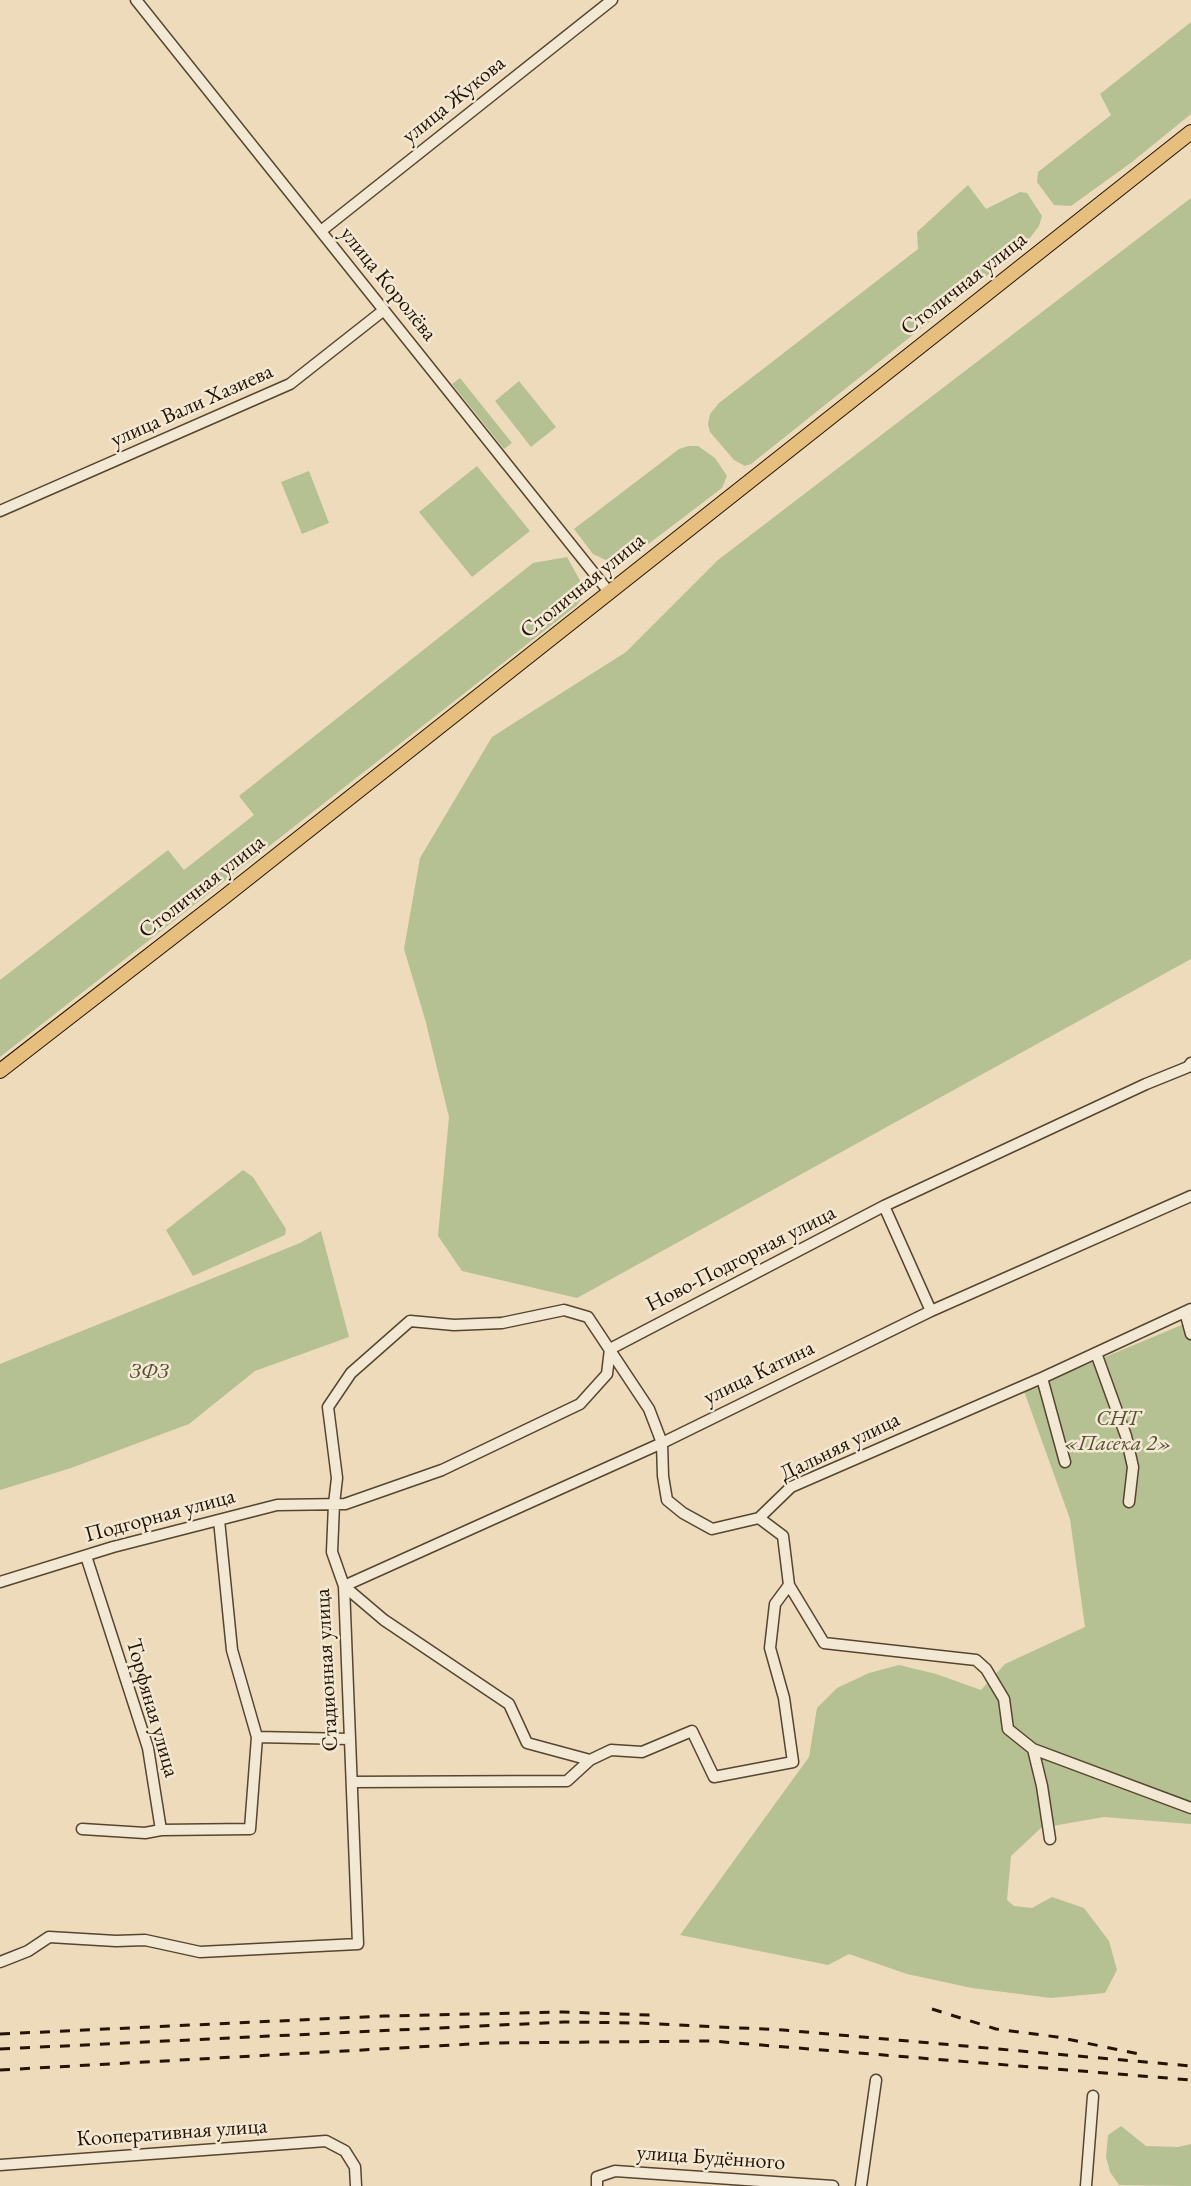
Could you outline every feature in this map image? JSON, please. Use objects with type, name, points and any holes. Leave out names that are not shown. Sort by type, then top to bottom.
[{"type":"main road","name":"Столичная улица","points":[[0,1071],[171,939],[1191,132]]},
{"type":"street","name":"улица Королёва","points":[[136,0],[609,592]]},
{"type":"street","name":"улица Жукова","points":[[321,231],[612,0]]},
{"type":"street","name":"улица Вали Хазиева","points":[[0,511],[290,384],[384,310]]},
{"type":"street","name":"Ново-Подгорная улица","points":[[610,1349],[884,1206],[1135,1089],[1188,1067],[1191,1063]]},
{"type":"street","name":"улица Катина","points":[[345,1586],[662,1443],[931,1311],[1191,1196]]},
{"type":"street","points":[[884,1206],[931,1311]]},
{"type":"street","name":"Стадионная улица","points":[[0,1962],[28,1951],[49,1937],[116,1941],[145,1940],[200,1952],[358,1944],[345,1586],[332,1552],[337,1478],[328,1407],[351,1373],[410,1321],[454,1325],[502,1323],[564,1310],[588,1317],[610,1349]]},
{"type":"street","points":[[1188,1310],[1191,1334]]},
{"type":"street","name":"Дальняя улица","points":[[759,1518],[791,1487],[1042,1378],[1188,1310]]},
{"type":"street","points":[[610,1349],[650,1409],[662,1443],[663,1476],[667,1500],[683,1513],[712,1529],[759,1518],[783,1536],[789,1584],[824,1644],[976,1660],[986,1669],[1004,1699],[1008,1730],[1033,1749],[1191,1808]]},
{"type":"street","points":[[334,1504],[345,1504],[441,1470],[580,1404],[607,1374],[610,1349]]},
{"type":"street","points":[[1096,1353],[1126,1436],[1132,1467],[1129,1503]]},
{"type":"street","points":[[1042,1378],[1065,1462]]},
{"type":"street","name":"Подгорная улица","points":[[0,1582],[113,1547],[277,1505],[334,1504]]},
{"type":"street","points":[[82,1828],[146,1833],[161,1830],[250,1829],[256,1737],[232,1650],[219,1520]]},
{"type":"street","name":"Торфяная улица","points":[[86,1556],[148,1748],[161,1830]]},
{"type":"street","points":[[352,1782],[567,1781],[590,1760],[611,1750],[642,1752],[692,1731],[714,1777],[793,1762],[784,1698],[770,1648],[775,1604],[789,1584]]},
{"type":"street","points":[[345,1586],[384,1620],[509,1704],[527,1743],[590,1760]]},
{"type":"street","points":[[256,1737],[350,1738]]},
{"type":"street","points":[[1033,1749],[1042,1786],[1050,1839]]},
{"type":"street","points":[[861,2186],[876,2080]]},
{"type":"street","points":[[1086,2186],[1093,2096]]},
{"type":"street","name":"Кооперативная улица","points":[[0,2165],[326,2141],[345,2151],[354,2167],[356,2186]]},
{"type":"street","name":"улица Будённого","points":[[597,2186],[597,2176],[615,2171],[833,2186]]},
{"type":"green space","points":[[1191,22],[1191,114],[1132,162],[1071,206],[1054,205],[1037,182],[1038,172],[1111,115],[1100,94]]},
{"type":"green space","points":[[968,185],[986,209],[1020,192],[1027,193],[1042,216],[1039,226],[1023,247],[751,464],[745,466],[734,460],[710,432],[708,424],[710,414],[719,403],[918,249],[917,232]]},
{"type":"green space","points":[[1191,198],[1191,959],[577,1298],[462,1271],[438,1236],[449,1117],[425,1019],[404,949],[420,858],[492,737],[626,652],[718,560]]},
{"type":"green space","points":[[460,378],[512,443],[504,449],[452,384]]},
{"type":"green space","points":[[519,381],[556,427],[531,447],[495,401]]},
{"type":"green space","points":[[698,446],[715,458],[727,476],[722,488],[630,558],[610,562],[593,554],[574,529],[679,449]]},
{"type":"green space","points":[[477,466],[530,531],[472,577],[419,512]]},
{"type":"green space","points":[[309,471],[329,523],[302,534],[281,482]]},
{"type":"green space","points":[[567,557],[583,586],[582,598],[577,605],[0,1057],[0,980],[168,850],[184,870],[254,815],[239,796],[533,563]]},
{"type":"green space","points":[[243,1170],[253,1177],[286,1229],[285,1235],[193,1276],[166,1230]]},
{"type":"green space","name":"ЗФЗ","points":[[321,1231],[349,1337],[255,1371],[189,1424],[71,1468],[0,1490],[0,1364],[300,1243]]},
{"type":"green space","name":"СНТ «Пасека 2»","points":[[1191,1321],[1191,1824],[1104,1817],[1041,1828],[1011,1856],[1007,1900],[1014,1906],[1032,1908],[1052,1897],[1084,1908],[1109,1941],[1117,1970],[1105,1993],[1051,1998],[972,1988],[907,1974],[849,1954],[828,1965],[680,1935],[809,1757],[817,1708],[837,1688],[869,1673],[899,1665],[936,1674],[981,1690],[1005,1664],[1085,1627],[1070,1519],[1024,1391]]},
{"type":"green space","points":[[1121,2126],[1146,2146],[1178,2147],[1191,2144],[1191,2186],[1119,2185],[1110,2172],[1106,2157],[1108,2135]]},
{"type":"railway","points":[[932,2009],[996,2029],[1057,2037],[1144,2055]]},
{"type":"railway","points":[[0,2034],[384,2016],[564,2012],[650,2015]]},
{"type":"railway","points":[[0,2049],[564,2022],[638,2023],[783,2030],[1191,2066]]},
{"type":"railway","points":[[0,2070],[489,2043],[712,2041],[1191,2080]]}]
